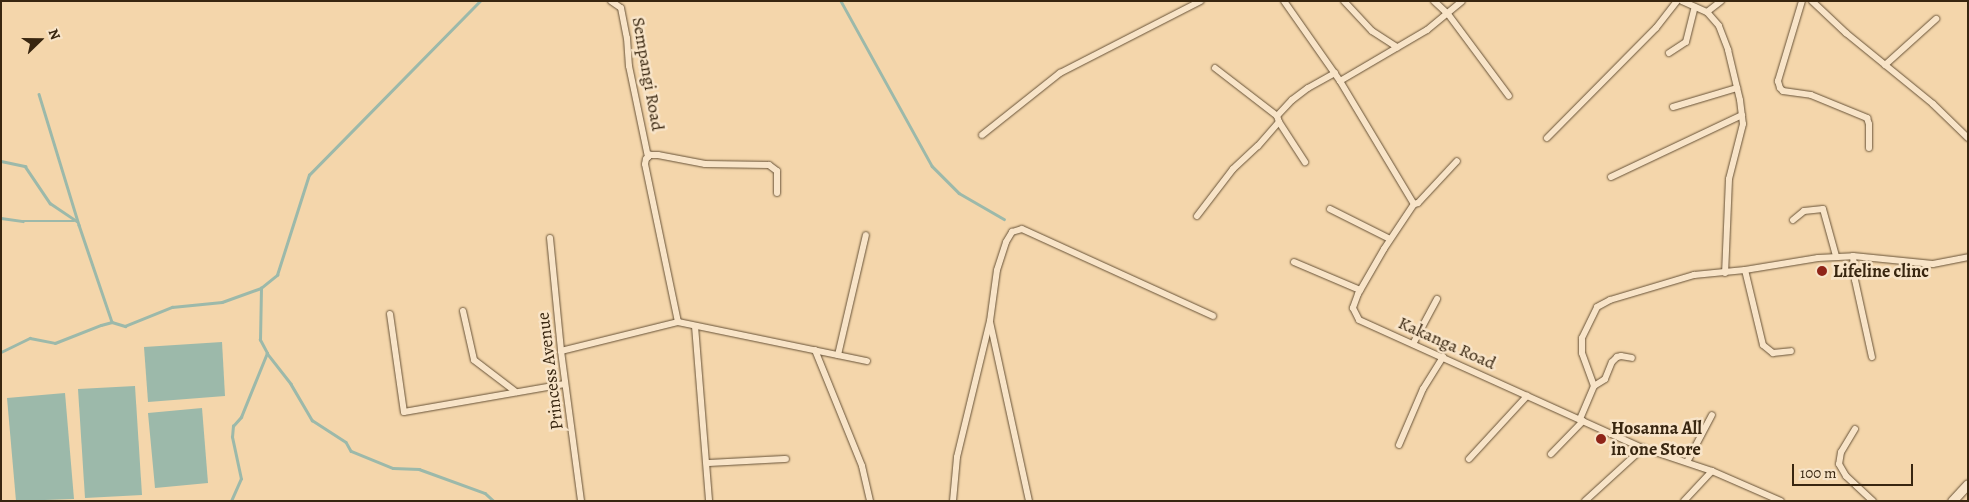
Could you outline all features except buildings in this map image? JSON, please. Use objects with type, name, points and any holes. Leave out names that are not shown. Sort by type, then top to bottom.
[{"type":"street","name":"Sempangi Road","points":[[611,1],[621,8],[625,25],[629,66],[648,157],[645,164],[678,322]]},
{"type":"street","points":[[982,135],[1060,72],[1201,1]]},
{"type":"street","points":[[1284,1],[1335,73],[1414,204]]},
{"type":"street","points":[[1344,1],[1372,30],[1397,47]]},
{"type":"street","points":[[1434,1],[1448,14],[1509,96]]},
{"type":"street","points":[[1340,81],[1427,30],[1462,1]]},
{"type":"street","points":[[1547,138],[1656,28],[1677,1]]},
{"type":"street","points":[[1682,1],[1707,12],[1719,26],[1737,88],[1742,115],[1740,143],[1730,179],[1725,273]]},
{"type":"street","points":[[1707,12],[1721,1]]},
{"type":"street","points":[[1802,1],[1778,82],[1780,88],[1783,91],[1811,95],[1866,118],[1870,124],[1869,148]]},
{"type":"street","points":[[1812,1],[1885,65],[1934,104],[1968,138]]},
{"type":"street","points":[[1669,53],[1686,42],[1695,7]]},
{"type":"street","points":[[1885,65],[1936,19]]},
{"type":"street","points":[[1215,68],[1278,119],[1305,162]]},
{"type":"street","points":[[1197,216],[1233,169],[1258,146],[1278,119],[1308,88],[1335,73]]},
{"type":"street","points":[[1673,107],[1737,88]]},
{"type":"street","points":[[1611,177],[1742,115]]},
{"type":"street","points":[[648,157],[658,155],[689,162],[719,165],[769,165],[777,171],[777,193]]},
{"type":"street","name":"Kakanga Road","points":[[1457,161],[1418,203],[1414,204],[1390,239],[1360,290],[1353,308],[1359,320],[1643,448],[1712,471],[1772,499],[1782,501]]},
{"type":"street","points":[[1330,209],[1390,239]]},
{"type":"street","points":[[1793,220],[1804,211],[1823,209],[1836,256]]},
{"type":"street","points":[[953,501],[959,448],[990,321],[997,270],[1006,242],[1012,232],[1022,229],[1213,316]]},
{"type":"street","points":[[838,355],[866,235]]},
{"type":"street","name":"Princess Avenue","points":[[550,238],[561,351],[581,501]]},
{"type":"street","points":[[1594,386],[1582,352],[1582,338],[1586,326],[1597,307],[1610,300],[1694,275],[1725,273],[1836,256],[1933,264],[1968,257]]},
{"type":"street","points":[[1853,256],[1855,280],[1872,357]]},
{"type":"street","points":[[1294,262],[1360,290]]},
{"type":"street","points":[[1745,270],[1763,345],[1773,353],[1791,352]]},
{"type":"street","points":[[1413,344],[1436,299]]},
{"type":"street","points":[[463,311],[474,360],[516,392]]},
{"type":"street","points":[[390,314],[404,412],[566,384]]},
{"type":"street","points":[[990,321],[1029,501]]},
{"type":"street","points":[[561,351],[678,322],[867,361]]},
{"type":"street","points":[[695,326],[707,463],[708,501]]},
{"type":"street","points":[[815,350],[862,466],[870,501]]},
{"type":"street","points":[[1552,454],[1581,420],[1594,386],[1605,379],[1612,362],[1617,357],[1622,356],[1632,358]]},
{"type":"street","points":[[1399,445],[1423,388],[1443,357]]},
{"type":"street","points":[[1469,459],[1527,396]]},
{"type":"street","points":[[1687,462],[1712,415]]},
{"type":"street","points":[[1856,428],[1841,452],[1839,464],[1846,476],[1873,501]]},
{"type":"street","points":[[1585,501],[1643,448]]},
{"type":"street","points":[[707,463],[786,459]]},
{"type":"street","points":[[1684,501],[1712,471]]},
{"type":"street","points":[[1952,501],[1968,484]]},
{"type":"shaded area","points":[[222,342],[225,396],[148,402],[144,347]]},
{"type":"shaded area","points":[[135,386],[142,495],[85,498],[78,389]]},
{"type":"shaded area","points":[[65,393],[74,499],[16,501],[7,398]]},
{"type":"shaded area","points":[[202,408],[208,483],[155,488],[148,413]]},
{"type":"waterway","points":[[1,352],[30,338],[55,343],[112,322],[125,326],[172,307],[222,302],[261,288],[277,275],[309,175],[480,1]]},
{"type":"waterway","points":[[841,1],[932,166],[959,193],[1004,219]]},
{"type":"waterway","points":[[39,94],[79,225],[112,322]]},
{"type":"waterway","points":[[1,161],[25,166],[50,203],[77,221]]},
{"type":"waterway","points":[[1,218],[23,221],[74,221]]},
{"type":"waterway","points":[[231,501],[241,479],[232,437],[233,426],[241,417],[267,353],[260,340],[261,288]]},
{"type":"waterway","points":[[267,353],[291,384],[312,420],[346,442],[351,451],[393,468],[419,469],[485,493],[494,501]]},
{"type":"place","name":"Lifeline clinc","points":[[1822,271]]},
{"type":"place","name":"Hosanna All in one Store","points":[[1601,439]]}]
